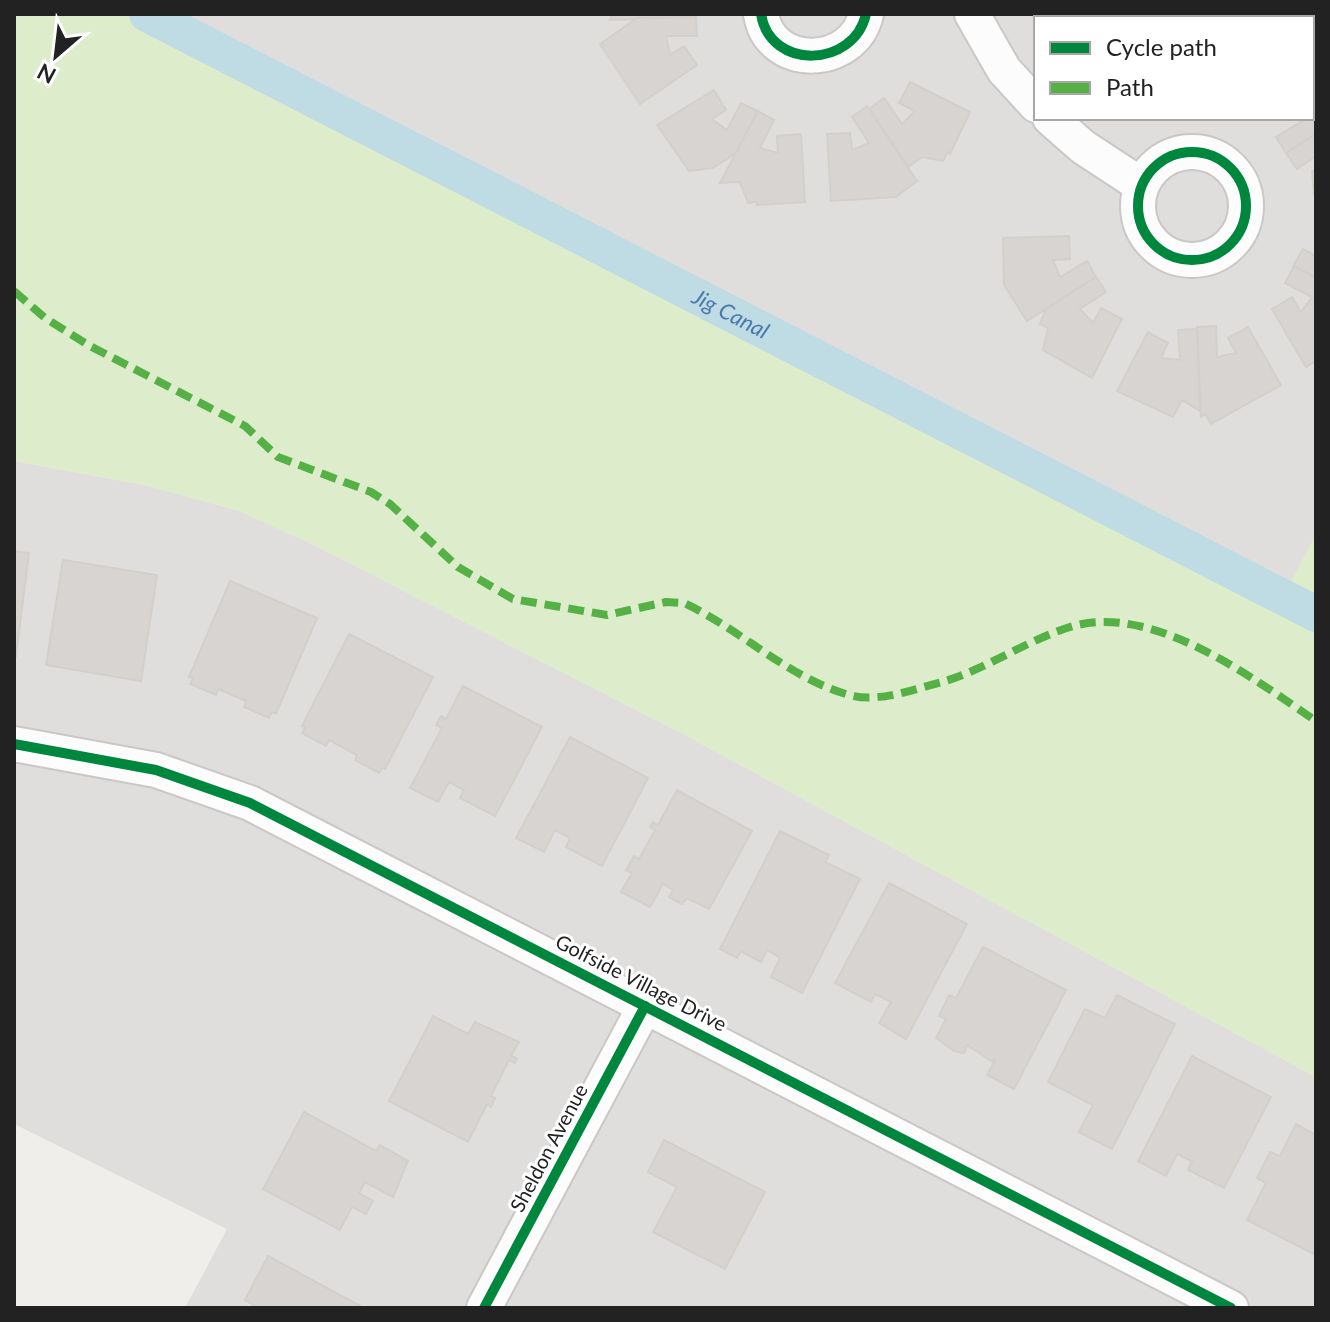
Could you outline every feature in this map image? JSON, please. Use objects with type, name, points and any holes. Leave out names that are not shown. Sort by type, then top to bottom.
[{"type":"street","points":[[761,14],[770,35],[782,47],[815,57],[846,46],[858,34],[866,14]]},
{"type":"street","points":[[972,14],[1004,70],[1034,103]]},
{"type":"street","points":[[1052,120],[1083,147],[1141,185]]},
{"type":"street","name":"Golfside Village Drive","points":[[14,744],[156,770],[250,803],[1231,1308]]},
{"type":"street","name":"Sheldon Avenue","points":[[484,1308],[645,1006]]},
{"type":"shaded area","points":[[159,14],[1316,14],[1316,535],[1278,606]]},
{"type":"shaded area","points":[[14,461],[145,485],[240,511],[314,545],[687,736],[1316,1077],[1316,1308],[185,1308],[227,1229],[14,1124]]},
{"type":"green space","points":[[14,14],[159,14],[1277,606],[1316,535],[1316,1077],[687,736],[314,545],[240,511],[145,485],[14,461]]},
{"type":"building","points":[[613,14],[696,14],[696,17],[610,20]]},
{"type":"building","points":[[1149,14],[1182,14],[1182,16],[1146,16]]},
{"type":"building","points":[[696,17],[697,36],[666,36],[670,55],[684,46],[697,65],[640,104],[600,44],[637,18]]},
{"type":"building","points":[[1314,64],[1316,134],[1286,153],[1276,137],[1302,121],[1314,120]]},
{"type":"building","points":[[910,82],[970,112],[950,154],[948,152],[943,161],[922,157],[908,167],[869,109],[884,98],[902,124],[915,111],[899,103]]},
{"type":"building","points":[[714,90],[726,110],[712,119],[727,130],[741,103],[758,111],[736,153],[713,168],[689,171],[657,125]]},
{"type":"building","points":[[867,106],[917,181],[896,197],[831,201],[827,134],[850,133],[852,150],[869,143],[852,117]]},
{"type":"building","points":[[758,111],[774,120],[760,148],[778,153],[777,136],[801,134],[805,202],[748,203],[740,182],[720,183]]},
{"type":"building","points":[[1316,134],[1316,156],[1297,169],[1286,153]]},
{"type":"building","points":[[1312,171],[1316,171],[1316,194],[1314,194]]},
{"type":"building","points":[[1069,236],[1070,259],[1053,260],[1060,277],[1087,261],[1096,277],[1027,321],[1004,285],[1003,238]]},
{"type":"building","points":[[1303,249],[1316,256],[1316,278],[1293,266]]},
{"type":"building","points":[[1294,266],[1316,278],[1316,361],[1306,367],[1272,309],[1292,297],[1301,312],[1312,297],[1285,283]]},
{"type":"building","points":[[1096,277],[1106,292],[1080,309],[1093,323],[1101,308],[1122,319],[1092,378],[1043,350],[1048,328],[1040,324],[1046,309]]},
{"type":"building","points":[[1216,326],[1217,357],[1236,353],[1228,338],[1248,327],[1281,385],[1211,424],[1205,414],[1201,417],[1197,327]]},
{"type":"building","points":[[1197,329],[1200,411],[1182,400],[1173,417],[1117,391],[1148,332],[1168,343],[1161,358],[1180,360],[1178,330]]},
{"type":"building","points":[[14,551],[29,553],[16,656],[14,656]]},
{"type":"building","points":[[63,560],[157,575],[141,681],[46,665]]},
{"type":"building","points":[[230,581],[317,618],[276,714],[272,712],[269,718],[244,707],[246,701],[218,689],[216,695],[190,684],[193,678],[189,677]]},
{"type":"building","points":[[349,634],[433,677],[385,769],[382,768],[379,773],[355,760],[357,755],[329,740],[326,746],[302,733],[305,727],[302,726]]},
{"type":"building","points":[[463,686],[542,727],[495,816],[460,798],[464,790],[449,782],[438,802],[410,788],[442,728],[436,725],[441,716],[446,719]]},
{"type":"building","points":[[570,737],[648,778],[602,866],[566,847],[570,838],[555,830],[544,852],[516,838]]},
{"type":"building","points":[[677,790],[752,831],[709,909],[687,898],[682,904],[669,897],[673,890],[663,884],[650,907],[621,892],[632,873],[626,870],[634,856],[639,859],[655,830],[650,827],[653,822],[658,825]]},
{"type":"building","points":[[780,831],[829,855],[825,862],[860,879],[802,993],[771,977],[780,958],[767,950],[761,962],[741,951],[737,958],[720,949]]},
{"type":"building","points":[[889,883],[967,924],[906,1039],[879,1023],[891,1002],[875,994],[871,1002],[835,983]]},
{"type":"building","points":[[983,947],[1066,990],[1014,1089],[987,1075],[995,1060],[991,1061],[967,1045],[964,1053],[954,1051],[936,1038],[946,1019],[939,1016],[949,995],[956,998]]},
{"type":"building","points":[[1117,995],[1175,1024],[1112,1149],[1079,1132],[1093,1105],[1048,1082],[1085,1009],[1105,1018]]},
{"type":"building","points":[[433,1016],[468,1034],[475,1022],[519,1042],[511,1056],[517,1058],[515,1063],[509,1060],[491,1096],[495,1098],[491,1107],[487,1104],[468,1142],[389,1101]]},
{"type":"building","points":[[1192,1056],[1271,1097],[1224,1188],[1188,1170],[1192,1161],[1177,1154],[1166,1176],[1138,1161]]},
{"type":"building","points":[[304,1112],[376,1151],[380,1145],[408,1161],[393,1197],[365,1182],[359,1193],[373,1201],[366,1214],[352,1207],[340,1230],[263,1189]]},
{"type":"building","points":[[1296,1124],[1316,1135],[1316,1255],[1247,1220],[1266,1183],[1257,1178],[1270,1152],[1280,1156]]},
{"type":"building","points":[[664,1140],[765,1192],[725,1269],[653,1232],[677,1187],[648,1172]]},
{"type":"building","points":[[268,1256],[364,1308],[259,1308],[245,1300]]},
{"type":"waterway","name":"Jig Canal","points":[[147,14],[1316,614]]},
{"type":"marked path","points":[[14,291],[45,318],[90,346],[245,426],[278,457],[371,492],[390,504],[458,567],[513,599],[607,615],[666,602],[684,603],[808,679],[830,689],[864,697],[898,694],[942,682],[1070,627],[1101,622],[1134,625],[1167,634],[1199,648],[1262,684],[1316,721]]},
{"type":"cycle path","points":[[761,14],[768,33],[780,46],[812,56],[830,53],[846,45],[858,32],[866,14]]},
{"type":"cycle path","points":[[1192,152],[1213,156],[1230,168],[1242,185],[1246,206],[1242,227],[1230,244],[1213,256],[1192,260],[1171,256],[1154,244],[1142,227],[1138,206],[1142,185],[1154,168],[1171,156],[1192,152]]},
{"type":"cycle path","points":[[14,744],[156,770],[250,803],[1231,1308]]},
{"type":"cycle path","points":[[484,1308],[645,1006]]}]
